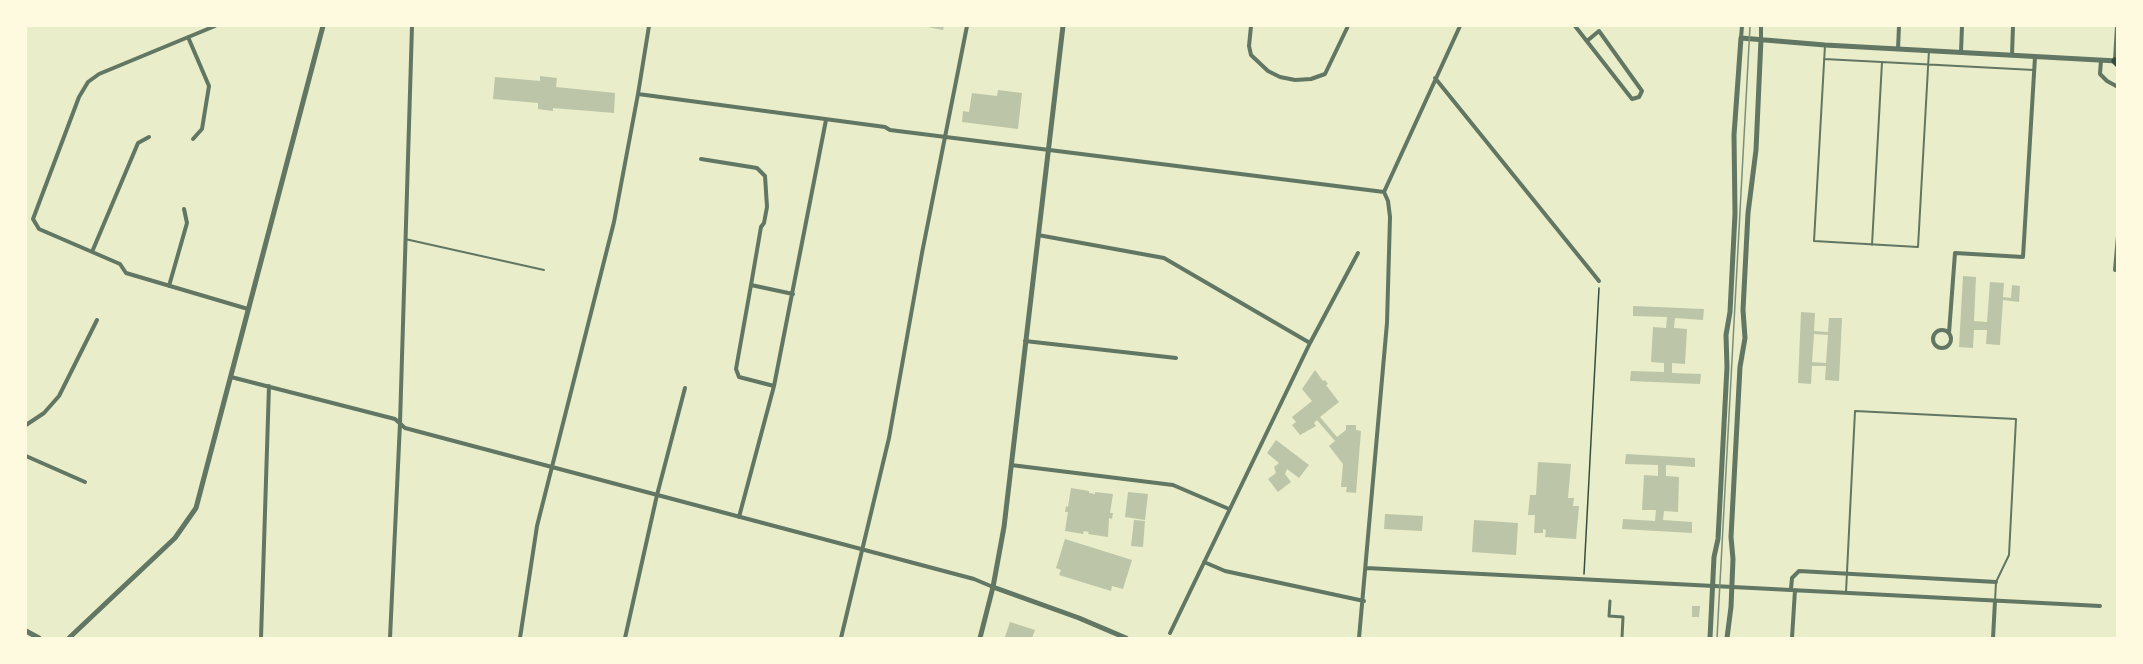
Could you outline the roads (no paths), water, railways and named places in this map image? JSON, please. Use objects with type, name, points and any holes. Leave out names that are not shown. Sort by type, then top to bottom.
[{"type":"street","points":[[215,26],[99,74],[88,82],[78,97],[33,219],[39,230],[120,264],[126,273],[249,309]]},
{"type":"street","points":[[69,639],[175,538],[196,508],[323,26]]},
{"type":"street","points":[[390,639],[400,423],[412,26]]},
{"type":"street","points":[[520,639],[537,526],[614,222],[649,26]]},
{"type":"street","points":[[841,639],[889,438],[922,253],[967,26]]},
{"type":"street","points":[[980,639],[993,587],[1004,527],[1063,26]]},
{"type":"street","points":[[1251,26],[1249,46],[1251,55],[1268,71],[1280,77],[1295,80],[1311,79],[1326,74],[1348,26]]},
{"type":"street","points":[[1359,639],[1389,283],[1390,209],[1384,192],[1460,26]]},
{"type":"street","points":[[1575,26],[1632,99],[1639,97],[1642,91],[1599,31],[1587,41]]},
{"type":"street","points":[[1710,639],[1714,557],[1718,539],[1727,367],[1726,335],[1731,301],[1735,214],[1734,135],[1742,26]]},
{"type":"street","points":[[1727,639],[1733,559],[1731,537],[1740,367],[1745,338],[1743,310],[1748,213],[1756,144],[1761,26]]},
{"type":"street","points":[[1898,49],[1899,26]]},
{"type":"street","points":[[1961,52],[1962,26]]},
{"type":"street","points":[[2012,55],[2013,26]]},
{"type":"street","points":[[1741,38],[2117,62],[2117,26]]},
{"type":"street","points":[[188,37],[208,86],[202,129],[193,139]]},
{"type":"street","points":[[1950,333],[1944,330],[1935,333],[1932,340],[1935,346],[1941,349],[1948,347],[1951,341],[1955,253],[2023,257],[2035,56]]},
{"type":"street","points":[[2101,60],[2100,74],[2118,87]]},
{"type":"street","points":[[1435,78],[1599,281]]},
{"type":"street","points":[[638,94],[885,127],[890,130],[1384,192]]},
{"type":"street","points":[[740,517],[774,386],[826,120]]},
{"type":"street","points":[[92,252],[138,143],[149,137]]},
{"type":"street","points":[[701,159],[757,168],[765,176],[767,207],[761,227],[736,369],[739,377],[774,386]]},
{"type":"street","points":[[169,286],[187,223],[184,209]]},
{"type":"street","points":[[1038,235],[1164,258],[1310,343]]},
{"type":"street","points":[[2115,270],[2118,236]]},
{"type":"street","points":[[1170,633],[1310,343],[1358,253]]},
{"type":"street","points":[[751,285],[793,294]]},
{"type":"street","points":[[26,425],[44,413],[59,396],[97,320]]},
{"type":"street","points":[[1025,341],[1176,357]]},
{"type":"street","points":[[231,376],[395,419],[405,428],[974,579],[1079,618],[1126,639]]},
{"type":"street","points":[[261,639],[269,386]]},
{"type":"street","points":[[625,639],[657,495],[685,388]]},
{"type":"street","points":[[26,456],[85,482]]},
{"type":"street","points":[[1011,465],[1173,485],[1229,509]]},
{"type":"street","points":[[1204,562],[1225,571],[1364,601]]},
{"type":"street","points":[[1366,568],[2100,606]]},
{"type":"street","points":[[1792,639],[1792,578],[1799,571],[1996,582]]},
{"type":"street","points":[[1611,601],[1609,616],[1623,617],[1622,639]]},
{"type":"street","points":[[1993,639],[1995,601]]},
{"type":"street","points":[[26,631],[39,639]]},
{"type":"lane","points":[[1825,45],[1814,241],[1918,247],[1929,50]]},
{"type":"lane","points":[[1824,59],[2035,70]]},
{"type":"lane","points":[[1872,244],[1882,61]]},
{"type":"lane","points":[[405,239],[543,270]]},
{"type":"lane","points":[[1846,592],[1855,411],[2016,419],[2009,555],[1996,582],[1995,601]]},
{"type":"tram line","points":[[1717,638],[1750,26]]}]
